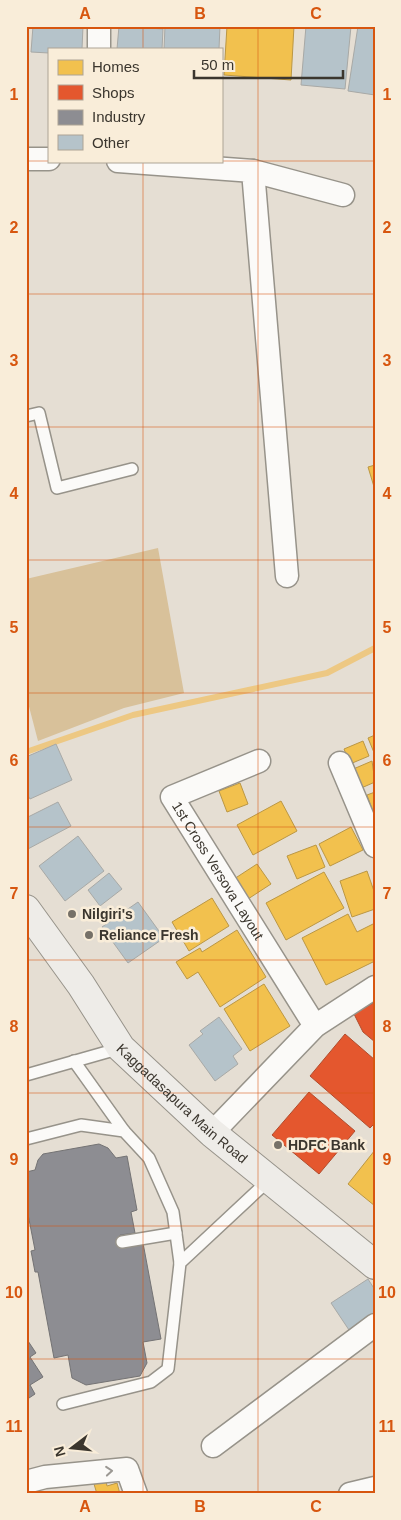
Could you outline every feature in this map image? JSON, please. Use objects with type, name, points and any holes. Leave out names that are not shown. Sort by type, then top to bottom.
[{"type":"main road","name":"Kaggadasapura Main Road","points":[[26,909],[81,985],[121,1048],[212,1132],[375,1266]]},
{"type":"street","points":[[99,26],[99,48]]},
{"type":"street","points":[[26,159],[48,159]]},
{"type":"street","points":[[132,162],[253,171],[343,194]]},
{"type":"street","points":[[253,171],[287,576]]},
{"type":"street","name":"1st Cross Versova Layout","points":[[259,761],[172,797],[315,1026]]},
{"type":"street","points":[[340,763],[375,846]]},
{"type":"street","points":[[212,1132],[315,1026],[375,987]]},
{"type":"street","points":[[213,1446],[375,1325]]},
{"type":"street","points":[[26,1482],[45,1477],[127,1470],[136,1494]]},
{"type":"street","points":[[350,1494],[375,1488]]},
{"type":"lane","points":[[26,416],[39,413],[57,488],[132,469]]},
{"type":"lane","points":[[26,1075],[121,1048]]},
{"type":"lane","points":[[63,1404],[151,1382],[168,1369],[180,1263],[173,1212],[149,1158],[124,1131],[74,1061]]},
{"type":"lane","points":[[26,1139],[81,1125],[124,1131]]},
{"type":"lane","points":[[180,1263],[269,1180]]},
{"type":"lane","points":[[122,1242],[176,1233]]},
{"type":"shaded area","points":[[158,548],[184,693],[124,708],[38,741],[26,695],[26,579]]},
{"type":"building: Homes","points":[[227,26],[294,26],[291,80],[224,75]]},
{"type":"building: Homes","points":[[375,465],[375,490],[368,467]]},
{"type":"building: Homes","points":[[375,735],[375,755],[368,738]]},
{"type":"building: Homes","points":[[363,741],[369,756],[350,764],[344,749]]},
{"type":"building: Homes","points":[[372,761],[375,782],[359,789],[351,770]]},
{"type":"building: Homes","points":[[240,783],[248,804],[227,812],[219,791]]},
{"type":"building: Homes","points":[[375,792],[375,818],[367,795]]},
{"type":"building: Homes","points":[[281,801],[297,831],[253,855],[237,825]]},
{"type":"building: Homes","points":[[351,827],[363,850],[330,866],[319,844]]},
{"type":"building: Homes","points":[[316,845],[325,867],[297,879],[287,856]]},
{"type":"building: Homes","points":[[257,864],[271,884],[248,899],[234,879]]},
{"type":"building: Homes","points":[[367,871],[375,894],[375,909],[352,917],[340,881]]},
{"type":"building: Homes","points":[[324,872],[344,908],[286,940],[266,903]]},
{"type":"building: Homes","points":[[212,898],[229,926],[189,951],[172,922]]},
{"type":"building: Homes","points":[[348,914],[357,932],[375,923],[375,961],[326,985],[302,938]]},
{"type":"building: Homes","points":[[237,930],[266,977],[220,1007],[198,972],[187,979],[176,962],[200,948],[202,952]]},
{"type":"building: Homes","points":[[264,984],[290,1026],[250,1051],[224,1009]]},
{"type":"building: Homes","points":[[375,1150],[375,1206],[348,1184]]},
{"type":"building: Homes","points":[[106,1481],[107,1486],[117,1483],[120,1494],[97,1494],[94,1484]]},
{"type":"building: Shops","points":[[375,1002],[375,1042],[363,1032],[354,1014]]},
{"type":"building: Shops","points":[[345,1034],[375,1060],[375,1123],[370,1128],[310,1076]]},
{"type":"building: Shops","points":[[309,1092],[355,1131],[319,1174],[272,1135]]},
{"type":"building: Industry","points":[[99,1144],[108,1148],[116,1158],[127,1156],[137,1210],[131,1212],[135,1233],[120,1235],[122,1247],[143,1243],[161,1339],[143,1342],[147,1363],[140,1376],[86,1385],[72,1378],[68,1355],[54,1358],[38,1272],[35,1272],[31,1251],[35,1250],[26,1204],[26,1172],[35,1170],[38,1160],[43,1154]]},
{"type":"building: Industry","points":[[26,1338],[36,1353],[30,1357],[43,1377],[30,1385],[35,1394],[26,1400]]},
{"type":"building: Other","points":[[33,26],[83,26],[82,48],[48,48],[48,53],[31,52]]},
{"type":"building: Other","points":[[119,26],[163,29],[162,48],[117,48]]},
{"type":"building: Other","points":[[165,26],[220,26],[219,48],[164,48]]},
{"type":"building: Other","points":[[306,26],[351,26],[345,89],[301,85]]},
{"type":"building: Other","points":[[358,26],[375,26],[375,95],[348,91]]},
{"type":"building: Other","points":[[56,744],[72,780],[30,799],[26,792],[26,757]]},
{"type":"building: Other","points":[[58,802],[71,826],[26,850],[26,818]]},
{"type":"building: Other","points":[[78,836],[104,871],[65,901],[39,866]]},
{"type":"building: Other","points":[[109,873],[122,889],[100,906],[88,890]]},
{"type":"building: Other","points":[[138,902],[164,938],[128,963],[102,927]]},
{"type":"building: Other","points":[[219,1017],[242,1049],[233,1056],[238,1064],[215,1081],[189,1045],[203,1034],[200,1031]]},
{"type":"building: Other","points":[[368,1279],[375,1290],[375,1313],[349,1330],[331,1303]]},
{"type":"waterway","points":[[26,752],[133,715],[327,673],[375,648]]},
{"type":"place","name":"Nilgiri's","points":[[72,914]]},
{"type":"place","name":"Reliance Fresh","points":[[89,935]]},
{"type":"place","name":"HDFC Bank","points":[[278,1145]]}]
